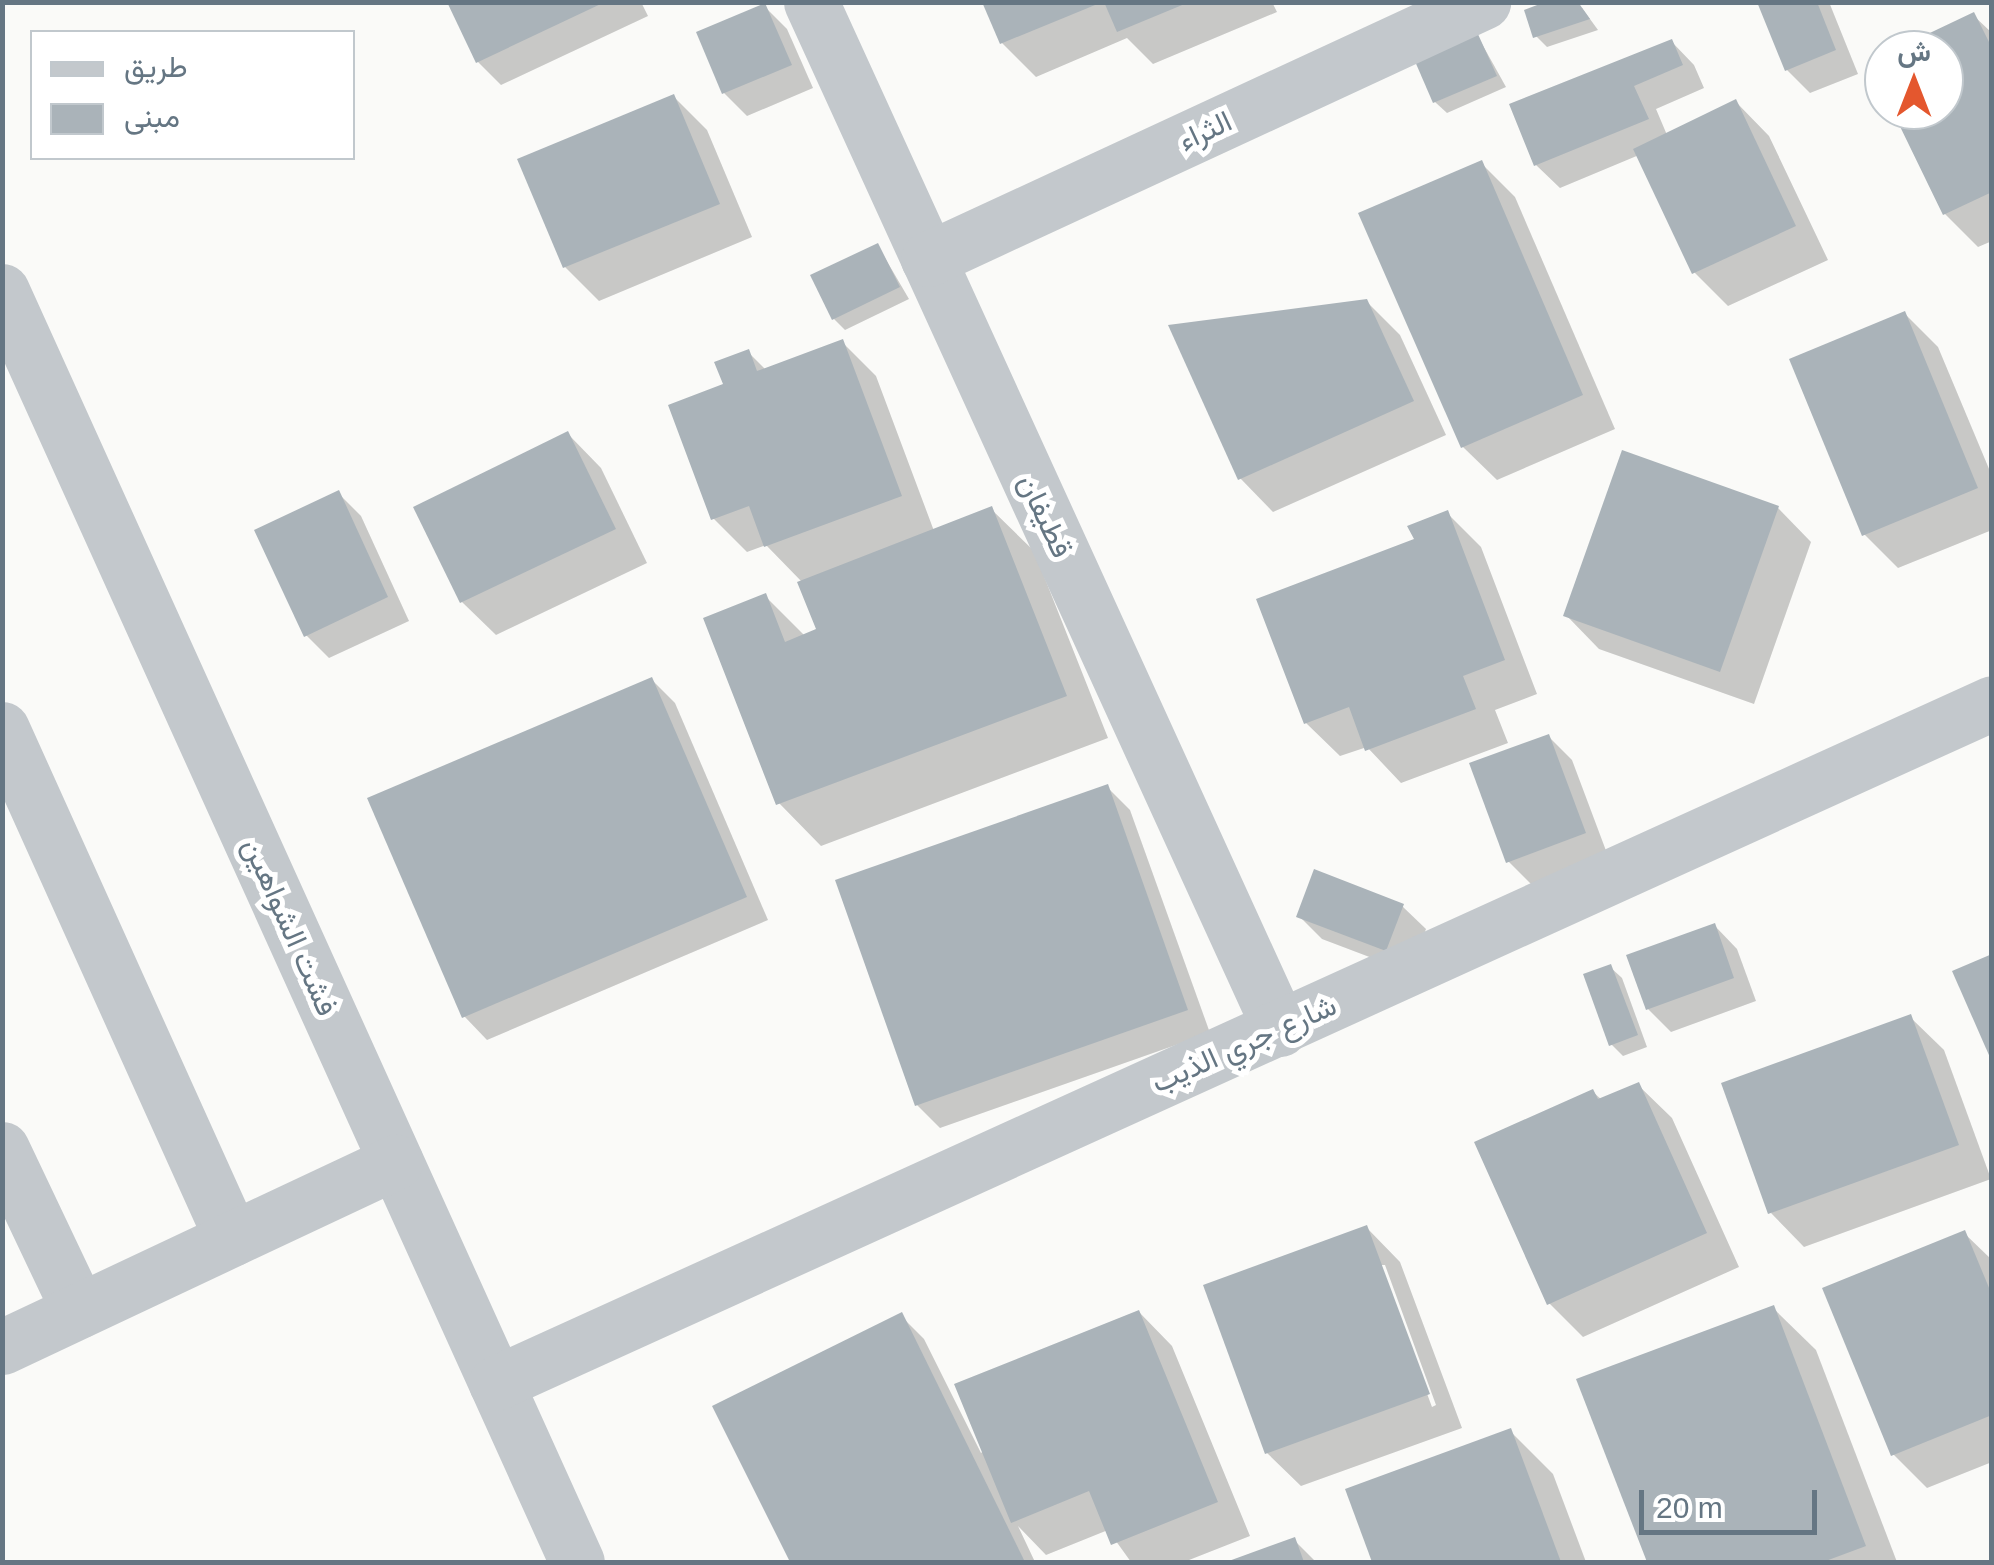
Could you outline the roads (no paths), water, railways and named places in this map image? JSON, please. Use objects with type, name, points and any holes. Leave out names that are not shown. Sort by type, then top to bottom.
[{"type":"street","name":"قطيفان","points":[[810,2],[1280,1028]]},
{"type":"street","name":"الثراء","points":[[928,258],[1482,2]]},
{"type":"street","name":"فشت الشواهين","points":[[2,292],[16,357],[396,1162],[577,1562]]},
{"type":"street","name":"شارع جري الذيب","points":[[496,1383],[1992,704]]},
{"type":"street","points":[[2,729],[232,1239]]},
{"type":"street","points":[[2,1149],[78,1312]]},
{"type":"street","points":[[2,1348],[396,1162]]}]
